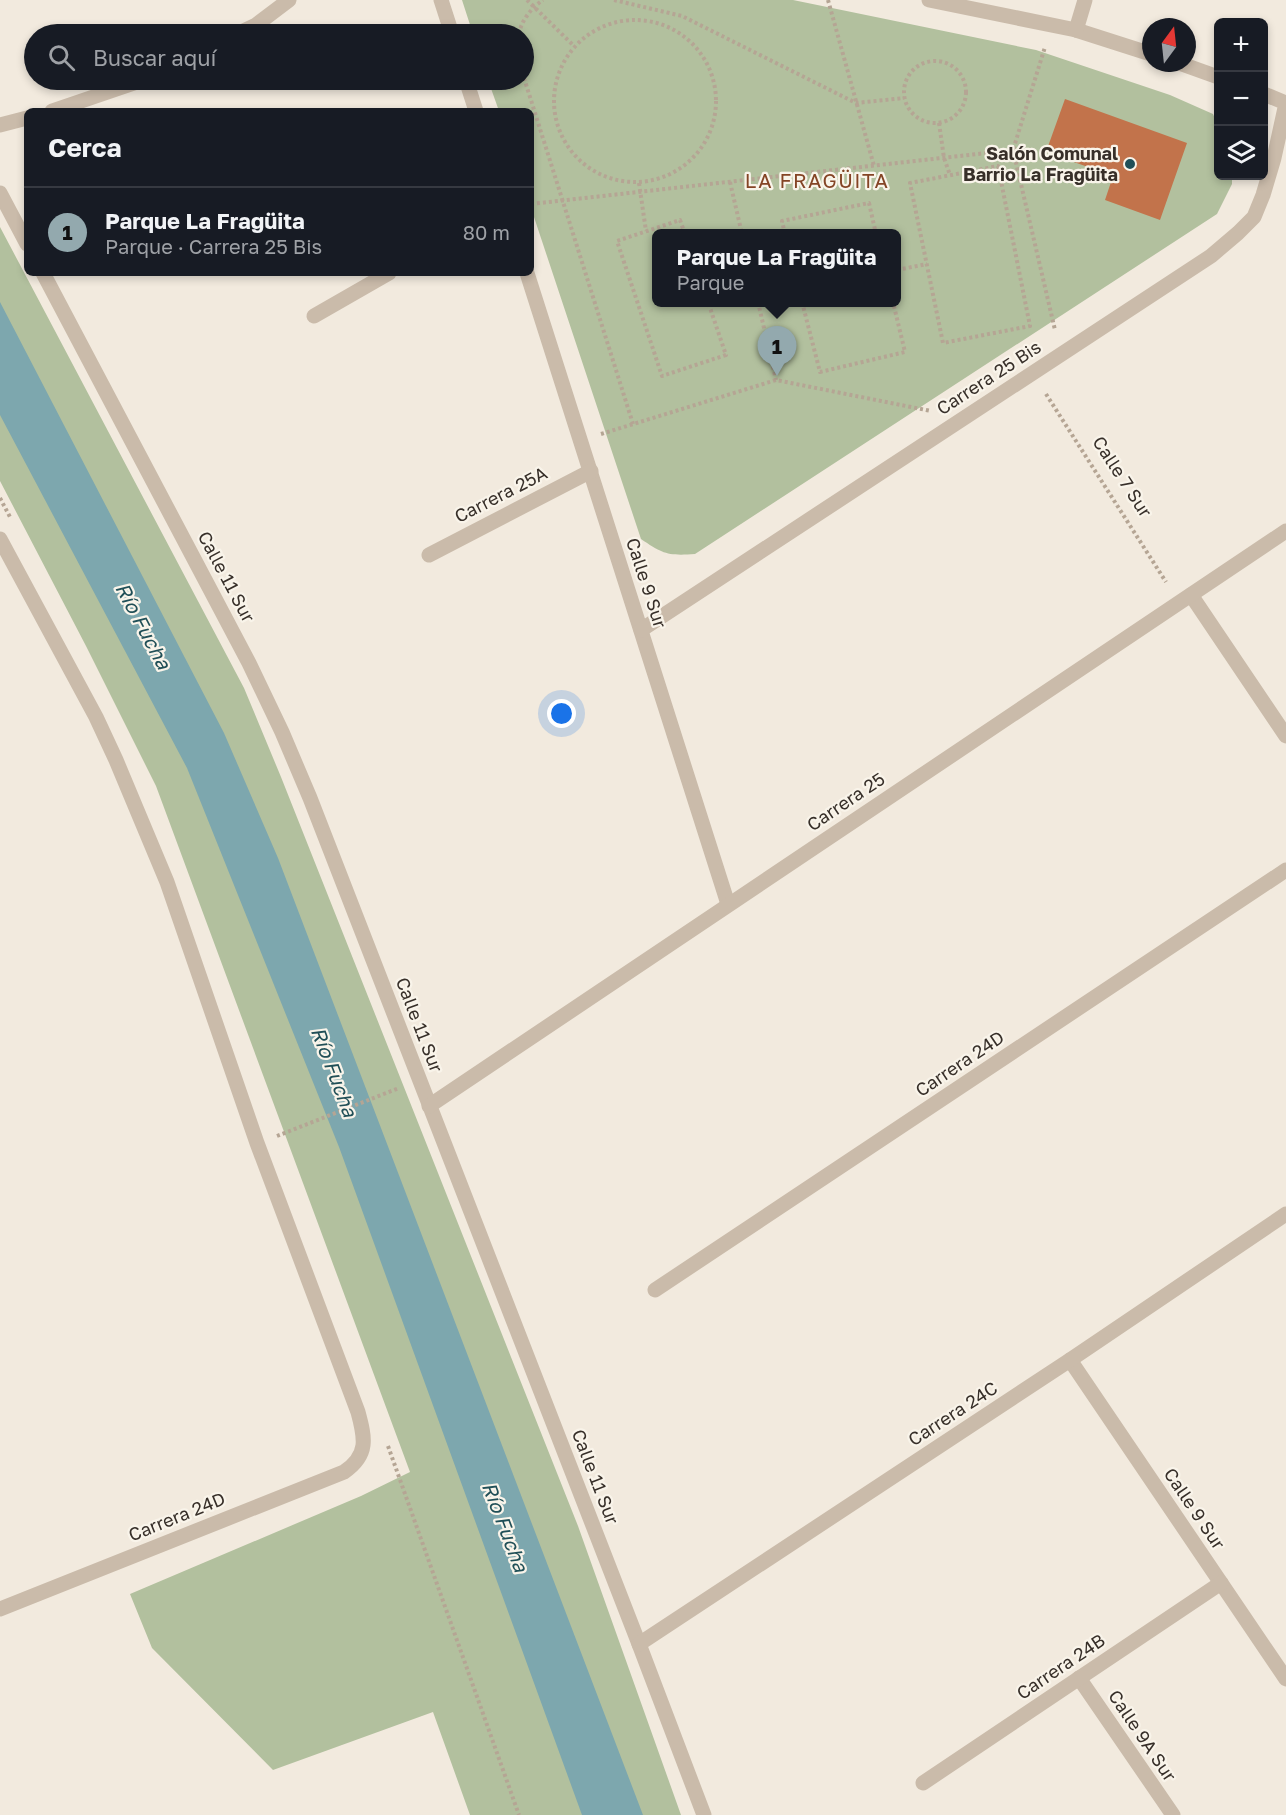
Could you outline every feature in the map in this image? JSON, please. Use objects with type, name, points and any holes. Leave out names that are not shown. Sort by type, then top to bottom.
[{"type":"street","points":[[257,24],[290,0]]},
{"type":"street","points":[[441,0],[449,24]]},
{"type":"street","points":[[929,0],[1076,30],[1142,51]]},
{"type":"street","points":[[1076,30],[1085,0]]},
{"type":"street","points":[[1196,69],[1214,76]]},
{"type":"street","points":[[61,108],[114,90]]},
{"type":"street","points":[[469,90],[475,108]]},
{"type":"street","points":[[1268,96],[1286,103]]},
{"type":"street","name":"Carrera 25 Bis","points":[[641,630],[1211,255],[1239,233],[1254,217],[1263,195],[1286,103]]},
{"type":"street","points":[[0,125],[24,119]]},
{"type":"street","points":[[0,193],[24,238]]},
{"type":"street","name":"Calle 11 Sur","points":[[45,276],[249,663],[282,732],[310,798],[704,1815]]},
{"type":"street","points":[[314,316],[384,276]]},
{"type":"street","name":"Calle 9 Sur","points":[[528,276],[728,904]]},
{"type":"street","name":"Carrera 25A","points":[[429,555],[591,471]]},
{"type":"street","name":"Carrera 25","points":[[429,1106],[1286,531]]},
{"type":"street","points":[[0,539],[96,717],[116,760],[167,882],[257,1143]]},
{"type":"street","points":[[1185,599],[1286,736]]},
{"type":"street","name":"Carrera 24D","points":[[656,1290],[1286,870]]},
{"type":"street","name":"Carrera 24D","points":[[0,1609],[344,1472],[355,1465],[362,1454],[364,1433],[358,1412],[257,1143]]},
{"type":"street","name":"Carrera 24C","points":[[639,1644],[1070,1360],[1286,1214]]},
{"type":"street","name":"Calle 9 Sur","points":[[1070,1360],[1286,1679]]},
{"type":"street","name":"Carrera 24B","points":[[923,1783],[1221,1583]]},
{"type":"street","name":"Calle 9A Sur","points":[[1079,1678],[1173,1815]]},
{"type":"path","points":[[527,0],[574,46]]},
{"type":"path","points":[[523,24],[533,6],[543,0]]},
{"type":"path","points":[[614,0],[682,16],[856,103],[904,98]]},
{"type":"path","points":[[828,0],[873,166]]},
{"type":"path","points":[[631,20],[663,24],[690,40],[710,67],[717,97],[712,129],[696,156],[670,175],[639,183],[607,178],[579,161],[561,136],[552,105],[558,73],[574,46],[600,27],[631,20]]},
{"type":"path","points":[[1051,25],[1013,150],[1061,354]]},
{"type":"path","points":[[927,62],[945,62],[960,73],[965,82],[966,100],[956,116],[948,121],[930,123],[921,120],[913,114],[904,98],[907,80],[918,66],[927,62]]},
{"type":"path","points":[[528,90],[533,108]]},
{"type":"path","points":[[534,110],[633,424]]},
{"type":"path","points":[[939,123],[944,158],[950,175]]},
{"type":"path","points":[[534,204],[1013,150]]},
{"type":"path","points":[[998,166],[1030,326],[943,343],[910,183],[950,175],[998,166]]},
{"type":"path","points":[[730,182],[741,229]]},
{"type":"path","points":[[639,183],[646,231]]},
{"type":"path","points":[[784,229],[782,221],[869,203],[875,229]]},
{"type":"path","points":[[652,229],[680,220],[683,229]]},
{"type":"path","points":[[652,229],[617,241],[662,376],[726,355],[709,307]]},
{"type":"path","points":[[901,269],[927,264]]},
{"type":"path","points":[[759,307],[776,380]]},
{"type":"path","points":[[802,307],[820,372],[905,352],[894,307]]},
{"type":"path","name":"Calle 7 Sur","points":[[1032,373],[1185,599]]},
{"type":"path","points":[[580,440],[776,380],[964,418]]},
{"type":"path","points":[[257,1143],[373,1098]]},
{"type":"green space","points":[[462,0],[793,0],[1036,50],[1170,95],[1213,114],[1214,180],[1232,180],[1232,184],[1217,214],[695,554],[678,555],[661,551],[641,539],[534,217],[534,108],[498,108],[492,90],[534,90],[534,24],[470,24]]},
{"type":"green space","points":[[0,227],[244,688],[578,1526],[681,1815],[470,1815],[433,1712],[273,1770],[152,1648],[130,1594],[361,1496],[410,1472],[156,786],[0,481]]},
{"type":"water","name":"Río Fucha","points":[[0,302],[224,733],[278,858],[643,1815],[582,1815],[339,1147],[187,768],[0,415]]},
{"type":"building","name":"Salón Comunal Barrio La Fragüita","points":[[1065,99],[1187,143],[1160,220],[1105,200],[1113,176],[1046,152]]},
{"type":"place","name":"Salón Comunal Barrio La Fragüita","points":[[1130,164]]},
{"type":"place","name":"Parque La Fragüita","points":[[777,376]]},
{"type":"district","name":"LA FRAGÜITA","points":[[817,181]]}]
